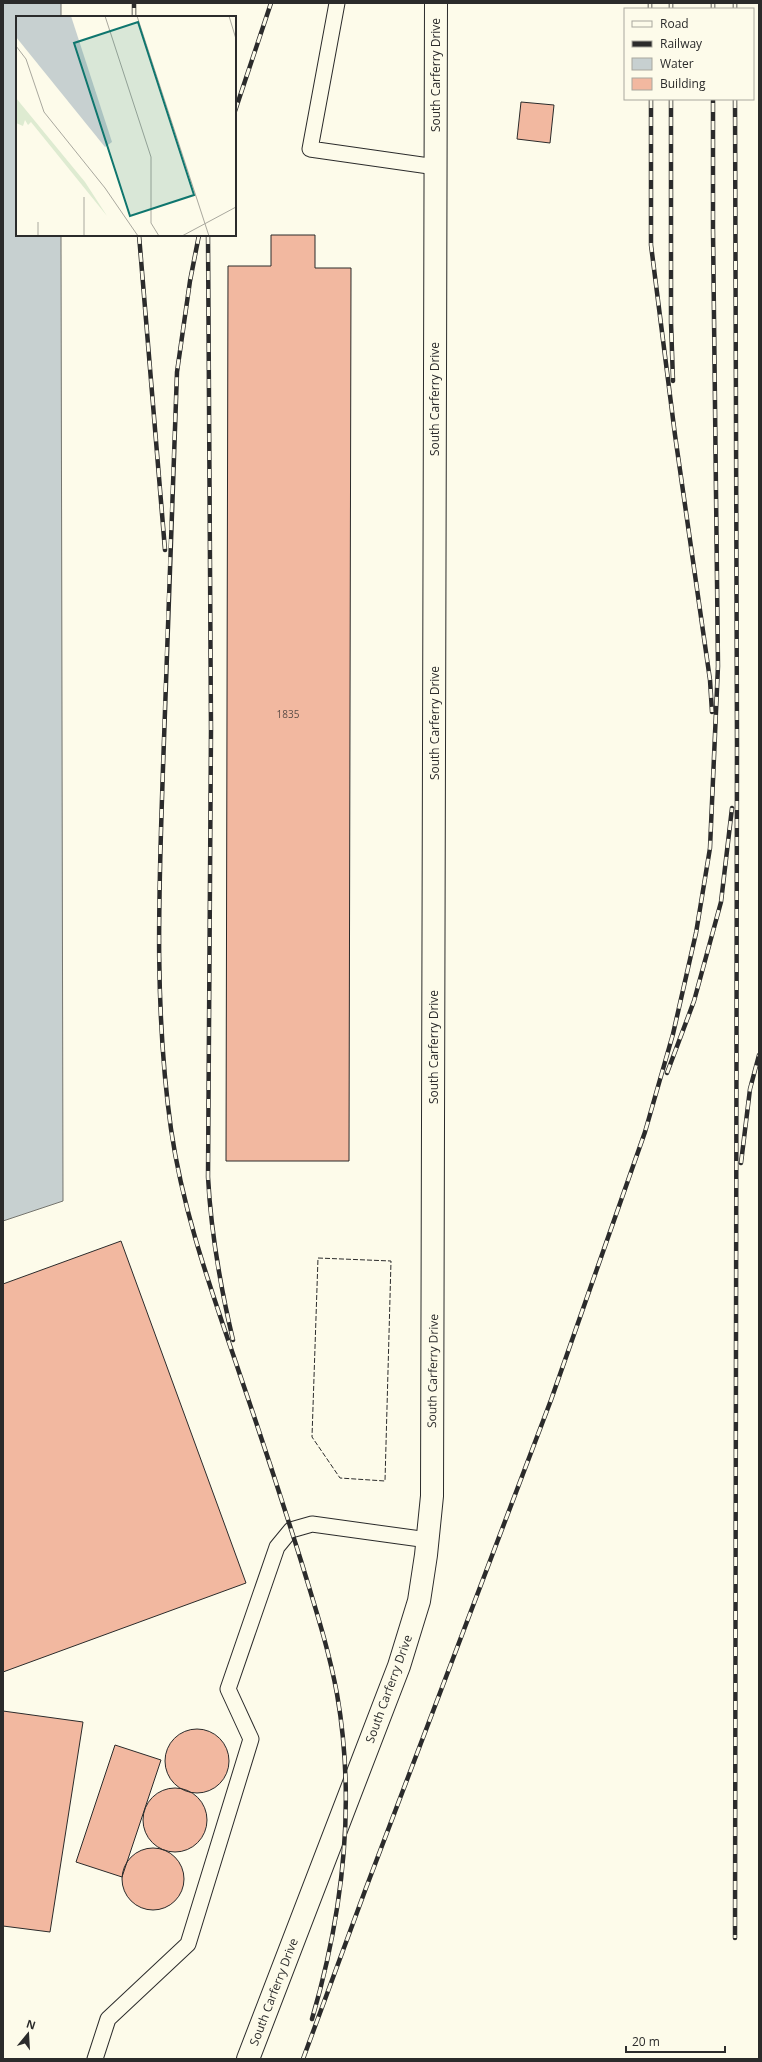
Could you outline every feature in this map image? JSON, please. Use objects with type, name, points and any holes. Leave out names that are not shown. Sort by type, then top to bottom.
[{"type":"street","name":"South Carferry Drive","points":[[248,2059],[399,1666],[419,1601],[428,1540],[432,1496],[434,1323],[436,3]]},
{"type":"lane","points":[[337,3],[310,149],[436,167]]},
{"type":"lane","points":[[94,2059],[108,2019],[188,1944],[251,1739],[228,1688],[277,1547],[291,1530],[312,1524],[428,1540]]},
{"type":"water","points":[[3,3],[61,3],[61,16],[16,16],[16,236],[61,236],[63,1201],[3,1221]]},
{"type":"building","points":[[521,102],[554,105],[550,143],[517,139]]},
{"type":"building","points":[[271,235],[315,235],[315,268],[351,268],[349,1161],[226,1161],[228,266],[271,266]]},
{"type":"building","points":[[121,1241],[246,1583],[3,1672],[3,1284]]},
{"type":"building","points":[[3,1711],[83,1722],[50,1932],[3,1926]]},
{"type":"building","points":[[197,1729],[215,1735],[223,1743],[229,1761],[223,1779],[215,1787],[197,1793],[179,1787],[171,1779],[165,1761],[171,1743],[179,1735]]},
{"type":"building","points":[[115,1745],[161,1760],[122,1877],[76,1862]]},
{"type":"building","points":[[175,1788],[193,1794],[201,1802],[207,1820],[201,1838],[193,1846],[175,1852],[157,1846],[149,1838],[143,1820],[149,1802],[157,1794]]},
{"type":"building","points":[[147,1848],[159,1848],[175,1857],[182,1867],[184,1879],[182,1891],[175,1901],[159,1910],[147,1910],[136,1905],[127,1896],[122,1885],[122,1873],[127,1862],[136,1853]]},
{"type":"railway","points":[[134,3],[134,16]]},
{"type":"railway","points":[[236,108],[271,3]]},
{"type":"railway","points":[[650,3],[650,8]]},
{"type":"railway","points":[[671,3],[671,8]]},
{"type":"railway","points":[[713,3],[713,8]]},
{"type":"railway","points":[[735,3],[735,8]]},
{"type":"railway","points":[[651,100],[651,245],[675,435],[710,680],[712,712]]},
{"type":"railway","points":[[671,100],[671,322],[673,381]]},
{"type":"railway","points":[[303,2059],[366,1888],[551,1400],[645,1132],[673,1034],[696,933],[710,848],[718,666],[713,100]]},
{"type":"railway","points":[[735,100],[737,743],[735,1938]]},
{"type":"railway","points":[[139,236],[165,550]]},
{"type":"railway","points":[[199,236],[190,281],[177,372],[160,858],[159,948],[162,1039],[171,1129],[176,1160],[199,1252],[317,1612],[337,1694],[343,1735],[345,1776],[346,1817],[343,1858],[339,1898],[332,1939],[312,2019]]},
{"type":"railway","points":[[208,236],[211,730],[208,1177],[211,1218],[217,1259],[233,1340]]},
{"type":"railway","points":[[667,1073],[694,1001],[721,902],[732,808]]},
{"type":"railway","points":[[741,1163],[750,1089],[759,1055]]},
{"type":"fence","points":[[318,1258],[391,1261],[385,1481],[340,1478],[312,1437],[318,1258]]}]
